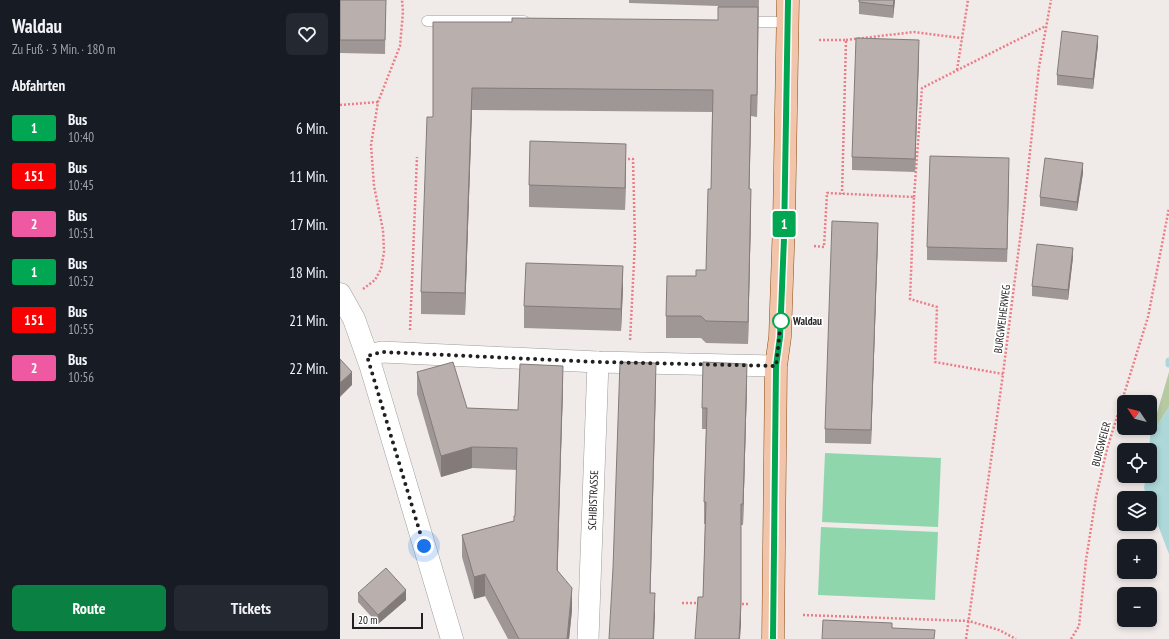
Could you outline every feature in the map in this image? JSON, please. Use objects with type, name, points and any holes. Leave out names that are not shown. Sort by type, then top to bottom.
[{"type":"main road","points":[[773,639],[776,366],[780,337],[782,286],[788,0]]},
{"type":"street","points":[[340,294],[354,319],[367,356],[452,639]]},
{"type":"street","points":[[367,356],[382,352],[598,362],[776,366]]},
{"type":"street","name":"SCHIBISTRASSE","points":[[588,639],[598,362]]},
{"type":"lane","points":[[427,21],[536,21]]},
{"type":"lane","points":[[733,22],[788,22]]},
{"type":"path","points":[[361,291],[375,280],[381,269],[384,252],[383,230],[374,186],[372,145],[378,102],[400,46],[403,12],[402,0]]},
{"type":"path","points":[[956,71],[968,0]]},
{"type":"path","name":"BURGWEIHERWEG","points":[[966,639],[1003,374],[1025,199],[1039,67],[1051,0]]},
{"type":"path","points":[[1003,374],[934,362],[937,307],[910,299],[914,197],[922,88],[1046,26]]},
{"type":"path","points":[[820,40],[846,40],[914,32],[962,38]]},
{"type":"path","points":[[842,194],[846,40]]},
{"type":"path","points":[[340,105],[362,102],[378,102]]},
{"type":"path","points":[[409,353],[417,157]]},
{"type":"path","points":[[618,159],[633,159],[635,242],[629,362]]},
{"type":"path","points":[[814,246],[824,247],[827,194],[914,197]]},
{"type":"path","name":"BURGWEIER","points":[[1071,639],[1079,626],[1086,560],[1096,497],[1107,450],[1148,317],[1169,208]]},
{"type":"path","points":[[682,603],[704,603]]},
{"type":"path","points":[[735,604],[750,604]]},
{"type":"path","points":[[803,616],[969,621],[999,630],[1016,639]]},
{"type":"green space","points":[[1169,372],[1169,407],[1157,426],[1157,413]]},
{"type":"green space","points":[[825,453],[941,458],[938,527],[822,522]]},
{"type":"green space","points":[[821,527],[938,532],[935,600],[818,595]]},
{"type":"water","points":[[1169,407],[1169,554],[1157,522],[1157,491],[1145,491],[1144,488],[1145,483],[1157,483],[1157,443],[1150,443],[1151,435],[1157,435],[1157,426]]},
{"type":"building","points":[[340,0],[386,0],[385,40],[340,40]]},
{"type":"building","points":[[859,0],[894,0],[893,6],[859,2]]},
{"type":"building","points":[[718,7],[758,7],[757,95],[751,95],[749,189],[751,189],[748,322],[706,321],[701,316],[666,316],[667,276],[696,276],[696,270],[706,270],[708,189],[711,189],[713,90],[472,88],[465,293],[421,292],[427,117],[433,117],[433,22],[512,22],[512,18],[718,20]]},
{"type":"building","points":[[1062,31],[1098,36],[1093,79],[1057,75]]},
{"type":"building","points":[[856,38],[919,40],[915,159],[852,157]]},
{"type":"building","points":[[530,141],[626,144],[625,188],[529,185]]},
{"type":"building","points":[[930,156],[1009,158],[1007,249],[927,247]]},
{"type":"building","points":[[1045,158],[1083,163],[1077,202],[1040,197]]},
{"type":"building","points":[[832,221],[878,223],[871,430],[825,429]]},
{"type":"building","points":[[1037,244],[1073,248],[1068,290],[1032,286]]},
{"type":"building","points":[[526,263],[623,266],[621,309],[524,306]]},
{"type":"building","points":[[340,359],[352,372],[340,383]]},
{"type":"building","points":[[453,362],[467,408],[518,410],[520,364],[563,366],[557,570],[572,588],[567,639],[519,639],[485,574],[474,577],[462,535],[514,521],[517,448],[472,447],[441,456],[417,372]]},
{"type":"building","points":[[620,362],[656,363],[650,593],[655,593],[653,639],[609,639]]},
{"type":"building","points":[[703,362],[747,364],[743,504],[741,504],[741,604],[739,639],[695,639],[698,597],[703,597],[706,502],[704,502],[707,408],[702,408]]},
{"type":"building","points":[[386,568],[406,590],[378,615],[358,593]]},
{"type":"building","points":[[823,620],[892,623],[892,628],[935,630],[934,639],[822,639]]},
{"type":"bus line","name":"1","points":[[773,639],[776,366],[780,337],[784,238],[788,0]]},
{"type":"place","name":"Waldau","points":[[781,321]]},
{"type":"route","points":[[424,546],[367,356],[382,352],[598,362],[776,366],[781,321]]}]
